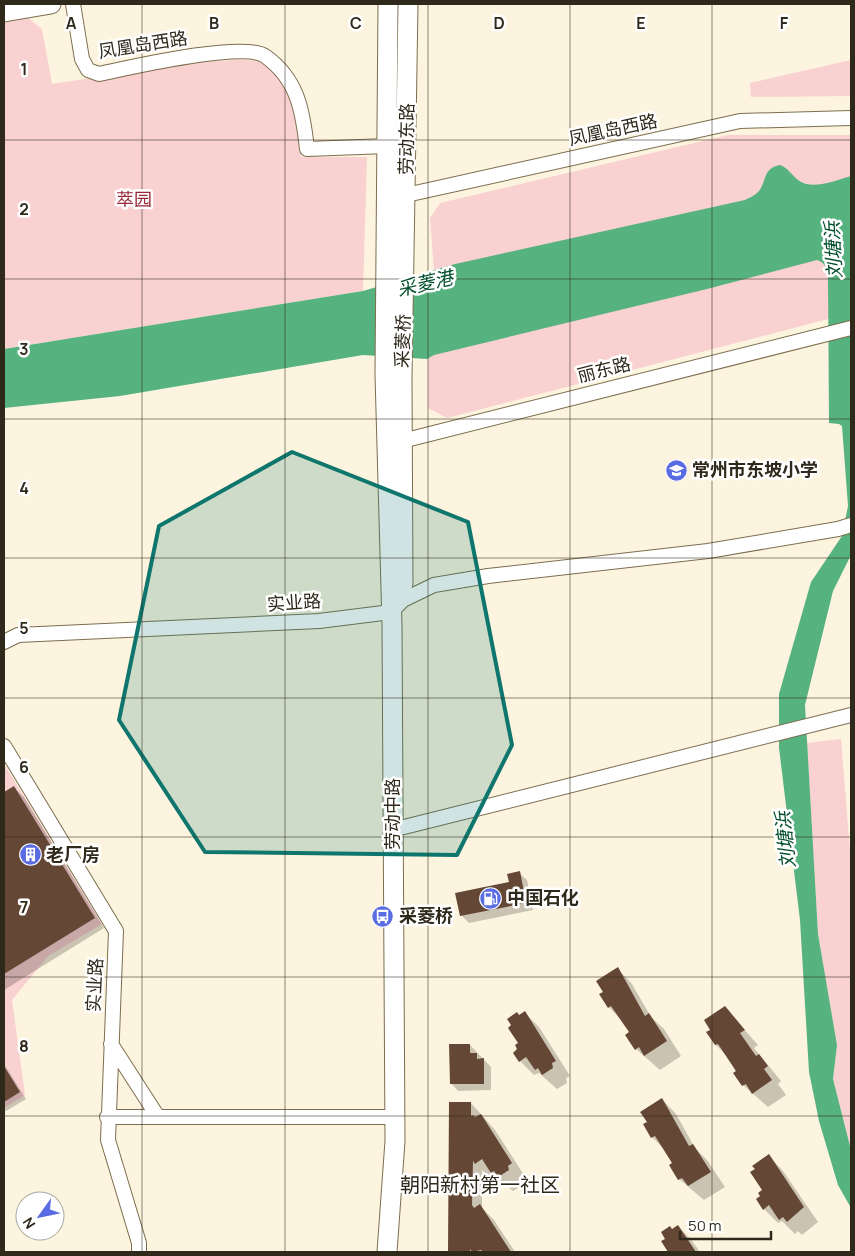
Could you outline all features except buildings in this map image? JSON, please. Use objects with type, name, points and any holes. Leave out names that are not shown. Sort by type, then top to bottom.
[{"type":"main road","points":[[4,12],[51,4]]},
{"type":"main road","name":"劳动东路","points":[[385,274],[388,4]]},
{"type":"main road","name":"劳动东路","points":[[405,274],[408,4]]},
{"type":"main road","name":"采菱桥","points":[[385,274],[394,376]]},
{"type":"main road","name":"采菱桥","points":[[394,376],[405,274]]},
{"type":"main road","name":"劳动中路","points":[[387,1252],[394,1117],[397,606],[402,441],[394,376]]},
{"type":"main road","name":"劳动中路","points":[[394,376],[397,606],[404,827],[406,1141],[400,1252]]},
{"type":"street","name":"凤凰岛西路","points":[[72,4],[82,59],[88,70],[98,74],[228,51],[263,54],[288,77],[303,110],[307,149],[387,146]]},
{"type":"street","name":"凤凰岛西路","points":[[386,200],[740,121],[851,118]]},
{"type":"street","name":"丽东路","points":[[402,441],[851,328]]},
{"type":"street","name":"实业路","points":[[4,642],[18,635],[319,620],[397,606],[434,585],[488,576],[708,551],[838,529],[851,525]]},
{"type":"street","points":[[404,827],[851,715]]},
{"type":"street","name":"实业路","points":[[4,746],[116,931],[107,1117],[108,1140],[139,1243],[139,1252]]},
{"type":"street","points":[[111,1044],[158,1117]]},
{"type":"street","points":[[107,1117],[394,1117]]},
{"type":"highlighted area","points":[[292,452],[468,522],[512,745],[457,855],[205,852],[119,720],[159,526]]},
{"type":"green space","name":"萃园","points":[[27,17],[42,29],[52,84],[195,63],[248,60],[261,63],[281,81],[287,92],[298,130],[301,157],[367,157],[363,291],[4,349],[4,20]]},
{"type":"green space","points":[[851,60],[851,96],[751,97],[750,83]]},
{"type":"green space","points":[[728,135],[851,135],[851,183],[435,284],[430,218],[440,203]]},
{"type":"green space","points":[[851,239],[836,317],[447,418],[428,408],[428,338]]},
{"type":"green space","points":[[841,739],[851,863],[851,1150],[833,1079],[837,1045],[818,934],[807,743]]},
{"type":"green space","name":"老厂房","points":[[4,764],[102,924],[48,956],[12,1000],[25,1095],[4,1108]]},
{"type":"water","points":[[780,165],[798,180],[810,185],[824,184],[851,176],[851,555],[833,591],[805,705],[818,934],[837,1045],[833,1079],[851,1150],[851,1208],[838,1185],[819,1121],[809,1072],[800,920],[779,748],[779,694],[811,582],[842,536],[848,506],[842,426],[829,423],[828,278],[822,263],[817,260],[707,289],[434,355],[427,359],[363,355],[120,396],[4,408],[4,349],[363,291],[455,264],[745,200],[760,190],[769,170]]},
{"type":"place","name":"常州市东坡小学","points":[[676,470]]},
{"type":"place","name":"老厂房","points":[[30,855]]},
{"type":"place","name":"中国石化","points":[[491,898]]},
{"type":"place","name":"采菱桥","points":[[383,916]]},
{"type":"district","name":"朝阳新村第一社区","points":[[480,1185]]},
{"type":"water label","name":"刘塘浜","points":[[833,250]]},
{"type":"water label","name":"采菱港","points":[[425,283]]},
{"type":"water label","name":"刘塘浜","points":[[785,840]]}]
